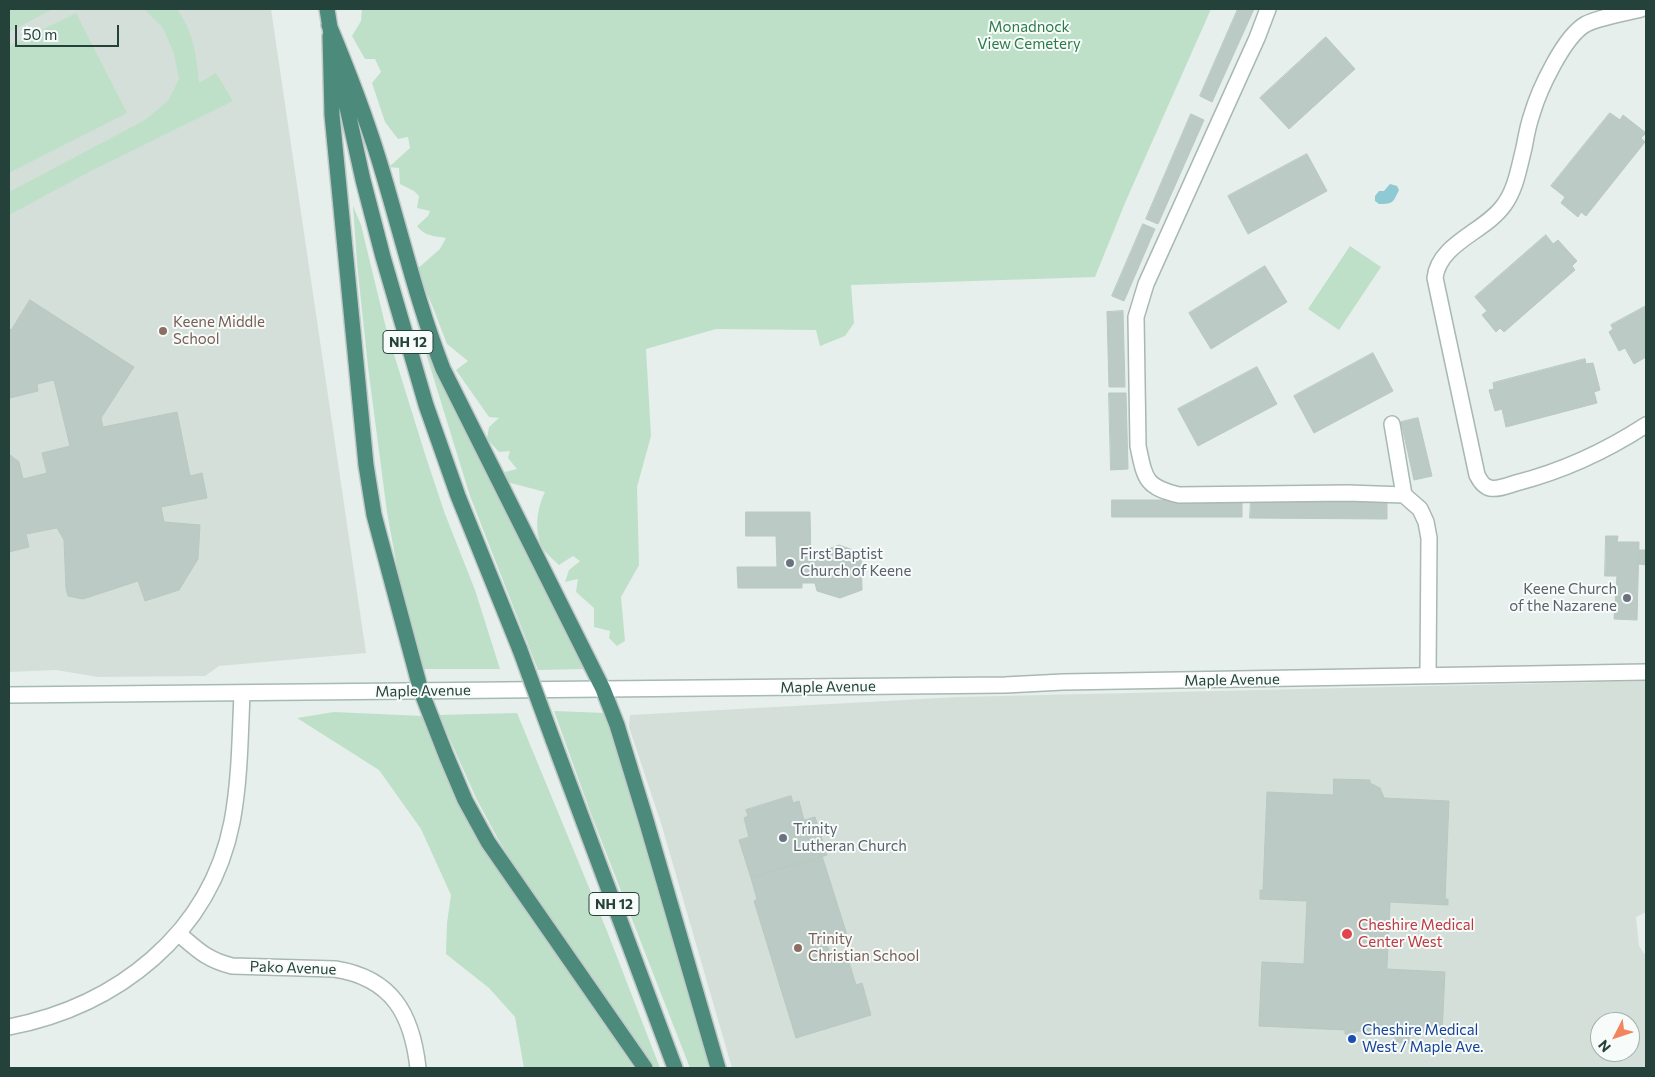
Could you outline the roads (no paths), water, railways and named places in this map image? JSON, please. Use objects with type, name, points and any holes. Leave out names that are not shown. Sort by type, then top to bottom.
[{"type":"highway","name":"NH 12","points":[[327,9],[363,180],[383,257],[426,404],[458,496],[520,650],[675,1068]]},
{"type":"highway","points":[[329,24],[355,89],[378,156],[427,328],[443,369],[603,689],[617,725],[718,1068]]},
{"type":"highway","points":[[329,24],[332,116],[366,465],[374,515],[421,691],[458,782],[488,842],[645,1068]]},
{"type":"street","points":[[1268,9],[1257,38],[1146,284],[1136,317],[1138,446],[1142,467],[1148,481],[1153,486],[1162,491],[1179,495],[1404,494]]},
{"type":"street","points":[[1641,9],[1588,24],[1576,31],[1567,41],[1532,114],[1512,192],[1504,206],[1459,242],[1440,260],[1436,268],[1435,278],[1477,475],[1482,484],[1489,488],[1498,488],[1533,479],[1613,446],[1646,425]]},
{"type":"street","points":[[1392,424],[1404,494],[1420,509],[1426,522],[1429,538],[1428,676]]},
{"type":"street","name":"Maple Avenue","points":[[9,695],[1006,685],[1063,682],[1646,672]]},
{"type":"street","points":[[9,1027],[37,1021],[95,998],[125,980],[158,955],[179,934],[196,912],[222,861],[232,822],[236,793],[242,694]]},
{"type":"street","name":"Pako Avenue","points":[[179,934],[200,952],[216,962],[232,966],[336,969],[369,978],[385,989],[399,1006],[410,1028],[416,1048],[418,1068]]},
{"type":"water","points":[[1390,184],[1397,186],[1399,190],[1392,202],[1379,204],[1375,201],[1375,196],[1379,191],[1384,191]]},
{"type":"place","name":"Keene Middle School","points":[[163,331]]},
{"type":"place","name":"First Baptist Church of Keene","points":[[790,563]]},
{"type":"place","name":"Keene Church of the Nazarene","points":[[1627,598]]},
{"type":"place","name":"Trinity Lutheran Church","points":[[783,838]]},
{"type":"place","name":"Cheshire Medical Center West","points":[[1347,934]]},
{"type":"place","name":"Trinity Christian School","points":[[798,948]]},
{"type":"place","name":"Cheshire Medical West / Maple Ave.","points":[[1352,1039]]},
{"type":"park label","name":"Monadnock View Cemetery","points":[[1029,36]]}]
